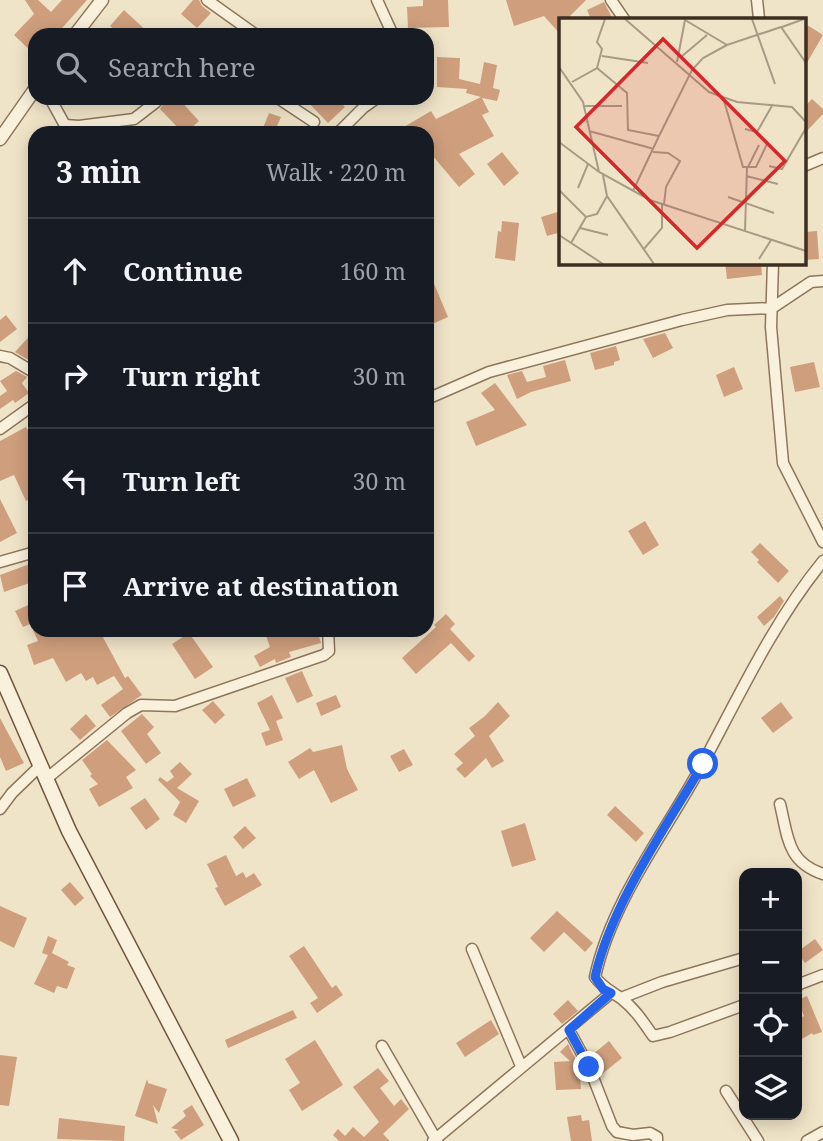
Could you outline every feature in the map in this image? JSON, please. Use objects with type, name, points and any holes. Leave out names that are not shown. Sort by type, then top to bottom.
[{"type":"main road","points":[[0,673],[69,831],[230,1141]]},
{"type":"street","points":[[80,28],[102,0]]},
{"type":"street","points":[[207,0],[246,28]]},
{"type":"street","points":[[377,0],[390,28]]},
{"type":"street","points":[[611,0],[623,18]]},
{"type":"street","points":[[757,0],[759,18]]},
{"type":"street","points":[[0,139],[28,99]]},
{"type":"street","points":[[54,105],[65,126]]},
{"type":"street","points":[[86,126],[134,119],[152,105]]},
{"type":"street","points":[[288,105],[314,122]]},
{"type":"street","points":[[345,126],[367,105]]},
{"type":"street","points":[[806,165],[823,158]]},
{"type":"street","points":[[773,264],[774,374],[783,463],[823,542]]},
{"type":"street","points":[[434,396],[489,372],[682,320],[727,310],[772,308],[811,282],[823,281]]},
{"type":"street","points":[[0,356],[10,358],[28,369]]},
{"type":"street","points":[[0,429],[28,408]]},
{"type":"street","points":[[0,562],[28,554]]},
{"type":"street","points":[[739,1007],[653,1036],[636,1012],[603,989],[595,977],[601,951],[623,902],[801,587],[823,561]]},
{"type":"street","points":[[0,809],[12,793],[141,705],[175,706],[324,655],[329,651],[328,637]]},
{"type":"street","points":[[780,804],[792,854],[803,866],[823,874]]},
{"type":"street","points":[[472,949],[521,1066]]},
{"type":"street","points":[[382,1046],[435,1140],[521,1066],[616,996],[739,959]]},
{"type":"street","points":[[802,983],[823,975]]},
{"type":"street","points":[[569,1030],[589,1067],[612,1126],[617,1132],[633,1135],[650,1133],[657,1137],[657,1141]]},
{"type":"street","points":[[726,1091],[758,1141]]},
{"type":"street","points":[[807,1141],[823,1132]]},
{"type":"building","points":[[25,0],[38,0],[51,12],[62,0],[87,0],[62,28],[28,28],[28,48],[14,35],[34,14]]},
{"type":"building","points":[[193,0],[199,0],[211,13],[197,28],[181,14]]},
{"type":"building","points":[[423,0],[448,0],[449,27],[408,28],[407,7],[423,6]]},
{"type":"building","points":[[506,0],[586,0],[568,18],[559,18],[559,33],[544,16],[514,26]]},
{"type":"building","points":[[604,2],[612,18],[591,18],[587,10]]},
{"type":"building","points":[[124,10],[143,28],[112,28],[110,26]]},
{"type":"building","points":[[806,24],[823,35],[806,65]]},
{"type":"building","points":[[437,57],[460,58],[459,79],[480,84],[484,62],[497,65],[493,88],[500,90],[497,101],[482,98],[489,112],[482,115],[494,136],[459,154],[475,174],[459,187],[434,157],[434,126],[406,126],[431,111],[436,119],[481,97],[466,93],[467,89],[437,87]]},
{"type":"building","points":[[812,99],[823,109],[823,114],[806,132],[806,105]]},
{"type":"building","points":[[163,105],[184,105],[199,121],[194,126],[176,126],[160,109]]},
{"type":"building","points":[[311,105],[345,107],[328,123]]},
{"type":"building","points":[[269,113],[281,117],[277,126],[264,126]]},
{"type":"building","points":[[502,152],[519,173],[504,186],[487,164]]},
{"type":"building","points":[[559,212],[559,233],[547,236],[541,217]]},
{"type":"building","points":[[502,221],[519,223],[515,261],[495,258]]},
{"type":"building","points":[[817,231],[819,259],[806,260],[806,232]]},
{"type":"building","points":[[725,264],[761,264],[762,275],[727,279]]},
{"type":"building","points":[[434,284],[448,317],[434,323]]},
{"type":"building","points":[[6,315],[17,329],[0,342],[0,320]]},
{"type":"building","points":[[665,333],[673,348],[653,358],[643,339]]},
{"type":"building","points":[[28,338],[28,360],[15,352]]},
{"type":"building","points":[[616,346],[620,360],[614,362],[614,365],[595,370],[590,353]]},
{"type":"building","points":[[565,360],[571,381],[531,392],[517,399],[507,375],[522,371],[527,382],[546,377],[543,366]]},
{"type":"building","points":[[814,362],[820,387],[795,392],[790,367]]},
{"type":"building","points":[[734,367],[743,389],[724,397],[716,375]]},
{"type":"building","points":[[16,371],[27,377],[22,383],[28,394],[0,409],[0,396],[7,391],[0,381]]},
{"type":"building","points":[[495,383],[527,425],[476,446],[466,422],[495,410],[481,393]]},
{"type":"building","points":[[26,427],[28,430],[28,500],[26,501],[14,475],[0,481],[0,441]]},
{"type":"building","points":[[0,499],[17,533],[0,542]]},
{"type":"building","points":[[645,521],[659,545],[643,555],[628,531]]},
{"type":"building","points":[[760,543],[789,571],[778,583],[751,552]]},
{"type":"building","points":[[28,565],[28,583],[4,592],[0,575]]},
{"type":"building","points":[[780,596],[784,601],[774,617],[764,626],[757,617]]},
{"type":"building","points":[[28,605],[28,625],[23,627],[15,611]]},
{"type":"building","points":[[446,614],[455,624],[450,629],[475,656],[469,662],[451,643],[416,674],[402,658],[425,637],[434,637],[434,625]]},
{"type":"building","points":[[36,637],[103,637],[125,678],[128,676],[142,695],[110,717],[101,705],[123,689],[114,676],[97,685],[93,677],[86,681],[81,673],[66,682],[53,658],[34,665],[27,645],[38,641]]},
{"type":"building","points":[[183,637],[192,637],[213,667],[195,679],[172,644]]},
{"type":"building","points":[[266,637],[319,637],[321,643],[289,652],[291,657],[276,663],[275,659],[260,667],[254,656],[270,647]]},
{"type":"building","points":[[302,671],[313,696],[297,703],[285,678]]},
{"type":"building","points":[[272,695],[283,718],[276,721],[283,740],[266,746],[261,733],[270,730],[257,703]]},
{"type":"building","points":[[336,695],[341,707],[321,716],[316,703]]},
{"type":"building","points":[[213,701],[225,715],[215,724],[202,710]]},
{"type":"building","points":[[498,702],[510,716],[489,736],[504,761],[492,768],[486,758],[465,778],[456,769],[463,763],[454,754],[475,736],[469,728]]},
{"type":"building","points":[[781,702],[793,718],[773,733],[761,718]]},
{"type":"building","points":[[86,714],[96,726],[80,740],[70,729]]},
{"type":"building","points":[[142,714],[154,727],[147,734],[161,753],[146,764],[121,731]]},
{"type":"building","points":[[0,718],[24,763],[6,771],[0,757]]},
{"type":"building","points":[[107,740],[136,770],[126,777],[133,788],[99,807],[89,789],[98,784],[90,776],[92,774],[82,760]]},
{"type":"building","points":[[342,745],[347,769],[358,790],[331,803],[314,770],[299,779],[288,762],[310,748],[313,752]]},
{"type":"building","points":[[404,749],[413,765],[399,772],[390,756]]},
{"type":"building","points":[[180,762],[192,774],[177,788],[199,801],[186,823],[173,815],[180,802],[158,780],[160,777],[167,782],[174,777],[170,771]]},
{"type":"building","points":[[247,778],[256,796],[233,807],[224,789]]},
{"type":"building","points":[[145,798],[160,819],[146,830],[130,808]]},
{"type":"building","points":[[615,806],[644,833],[636,842],[607,815]]},
{"type":"building","points":[[525,823],[536,860],[512,867],[501,831]]},
{"type":"building","points":[[245,826],[256,838],[243,849],[233,837]]},
{"type":"building","points":[[226,855],[236,876],[243,872],[246,878],[254,873],[262,885],[225,906],[215,888],[218,887],[207,864]]},
{"type":"building","points":[[70,882],[84,898],[75,906],[61,890]]},
{"type":"building","points":[[0,906],[27,918],[14,948],[0,941]]},
{"type":"building","points":[[557,911],[593,943],[585,952],[564,932],[544,952],[530,938]]},
{"type":"building","points":[[48,936],[57,940],[52,953],[75,968],[67,989],[57,986],[54,993],[34,984],[48,955],[42,953]]},
{"type":"building","points":[[815,939],[823,950],[805,963],[802,959],[802,948]]},
{"type":"building","points":[[304,946],[332,988],[336,985],[343,995],[317,1013],[310,1003],[318,998],[289,956]]},
{"type":"building","points":[[807,996],[822,1032],[812,1033],[802,1039],[804,1016],[802,998]]},
{"type":"building","points":[[568,1000],[578,1011],[562,1024],[553,1014]]},
{"type":"building","points":[[293,1010],[297,1018],[228,1048],[225,1040]]},
{"type":"building","points":[[491,1020],[499,1034],[465,1057],[456,1043]]},
{"type":"building","points":[[315,1040],[343,1085],[302,1111],[289,1090],[300,1083],[285,1059]]},
{"type":"building","points":[[609,1041],[622,1058],[602,1074],[592,1055]]},
{"type":"building","points":[[568,1044],[579,1066],[581,1089],[556,1090],[554,1062],[570,1061],[560,1052]]},
{"type":"building","points":[[0,1055],[17,1057],[9,1106],[0,1105]]},
{"type":"building","points":[[378,1068],[389,1081],[380,1088],[394,1106],[401,1099],[409,1109],[383,1134],[390,1141],[339,1141],[333,1135],[338,1129],[345,1136],[353,1127],[364,1137],[379,1122],[353,1087]]},
{"type":"building","points":[[147,1079],[148,1083],[167,1089],[159,1113],[153,1105],[158,1124],[135,1116]]},
{"type":"building","points":[[192,1105],[204,1125],[181,1140],[174,1131],[179,1130],[171,1128],[186,1116],[183,1111]]},
{"type":"building","points":[[581,1115],[582,1121],[589,1120],[592,1141],[571,1141],[567,1117]]},
{"type":"building","points":[[59,1118],[125,1126],[124,1141],[57,1139]]},
{"type":"route","points":[[589,1067],[569,1030],[611,993],[603,989],[595,977],[601,951],[623,902],[703,764]]}]
